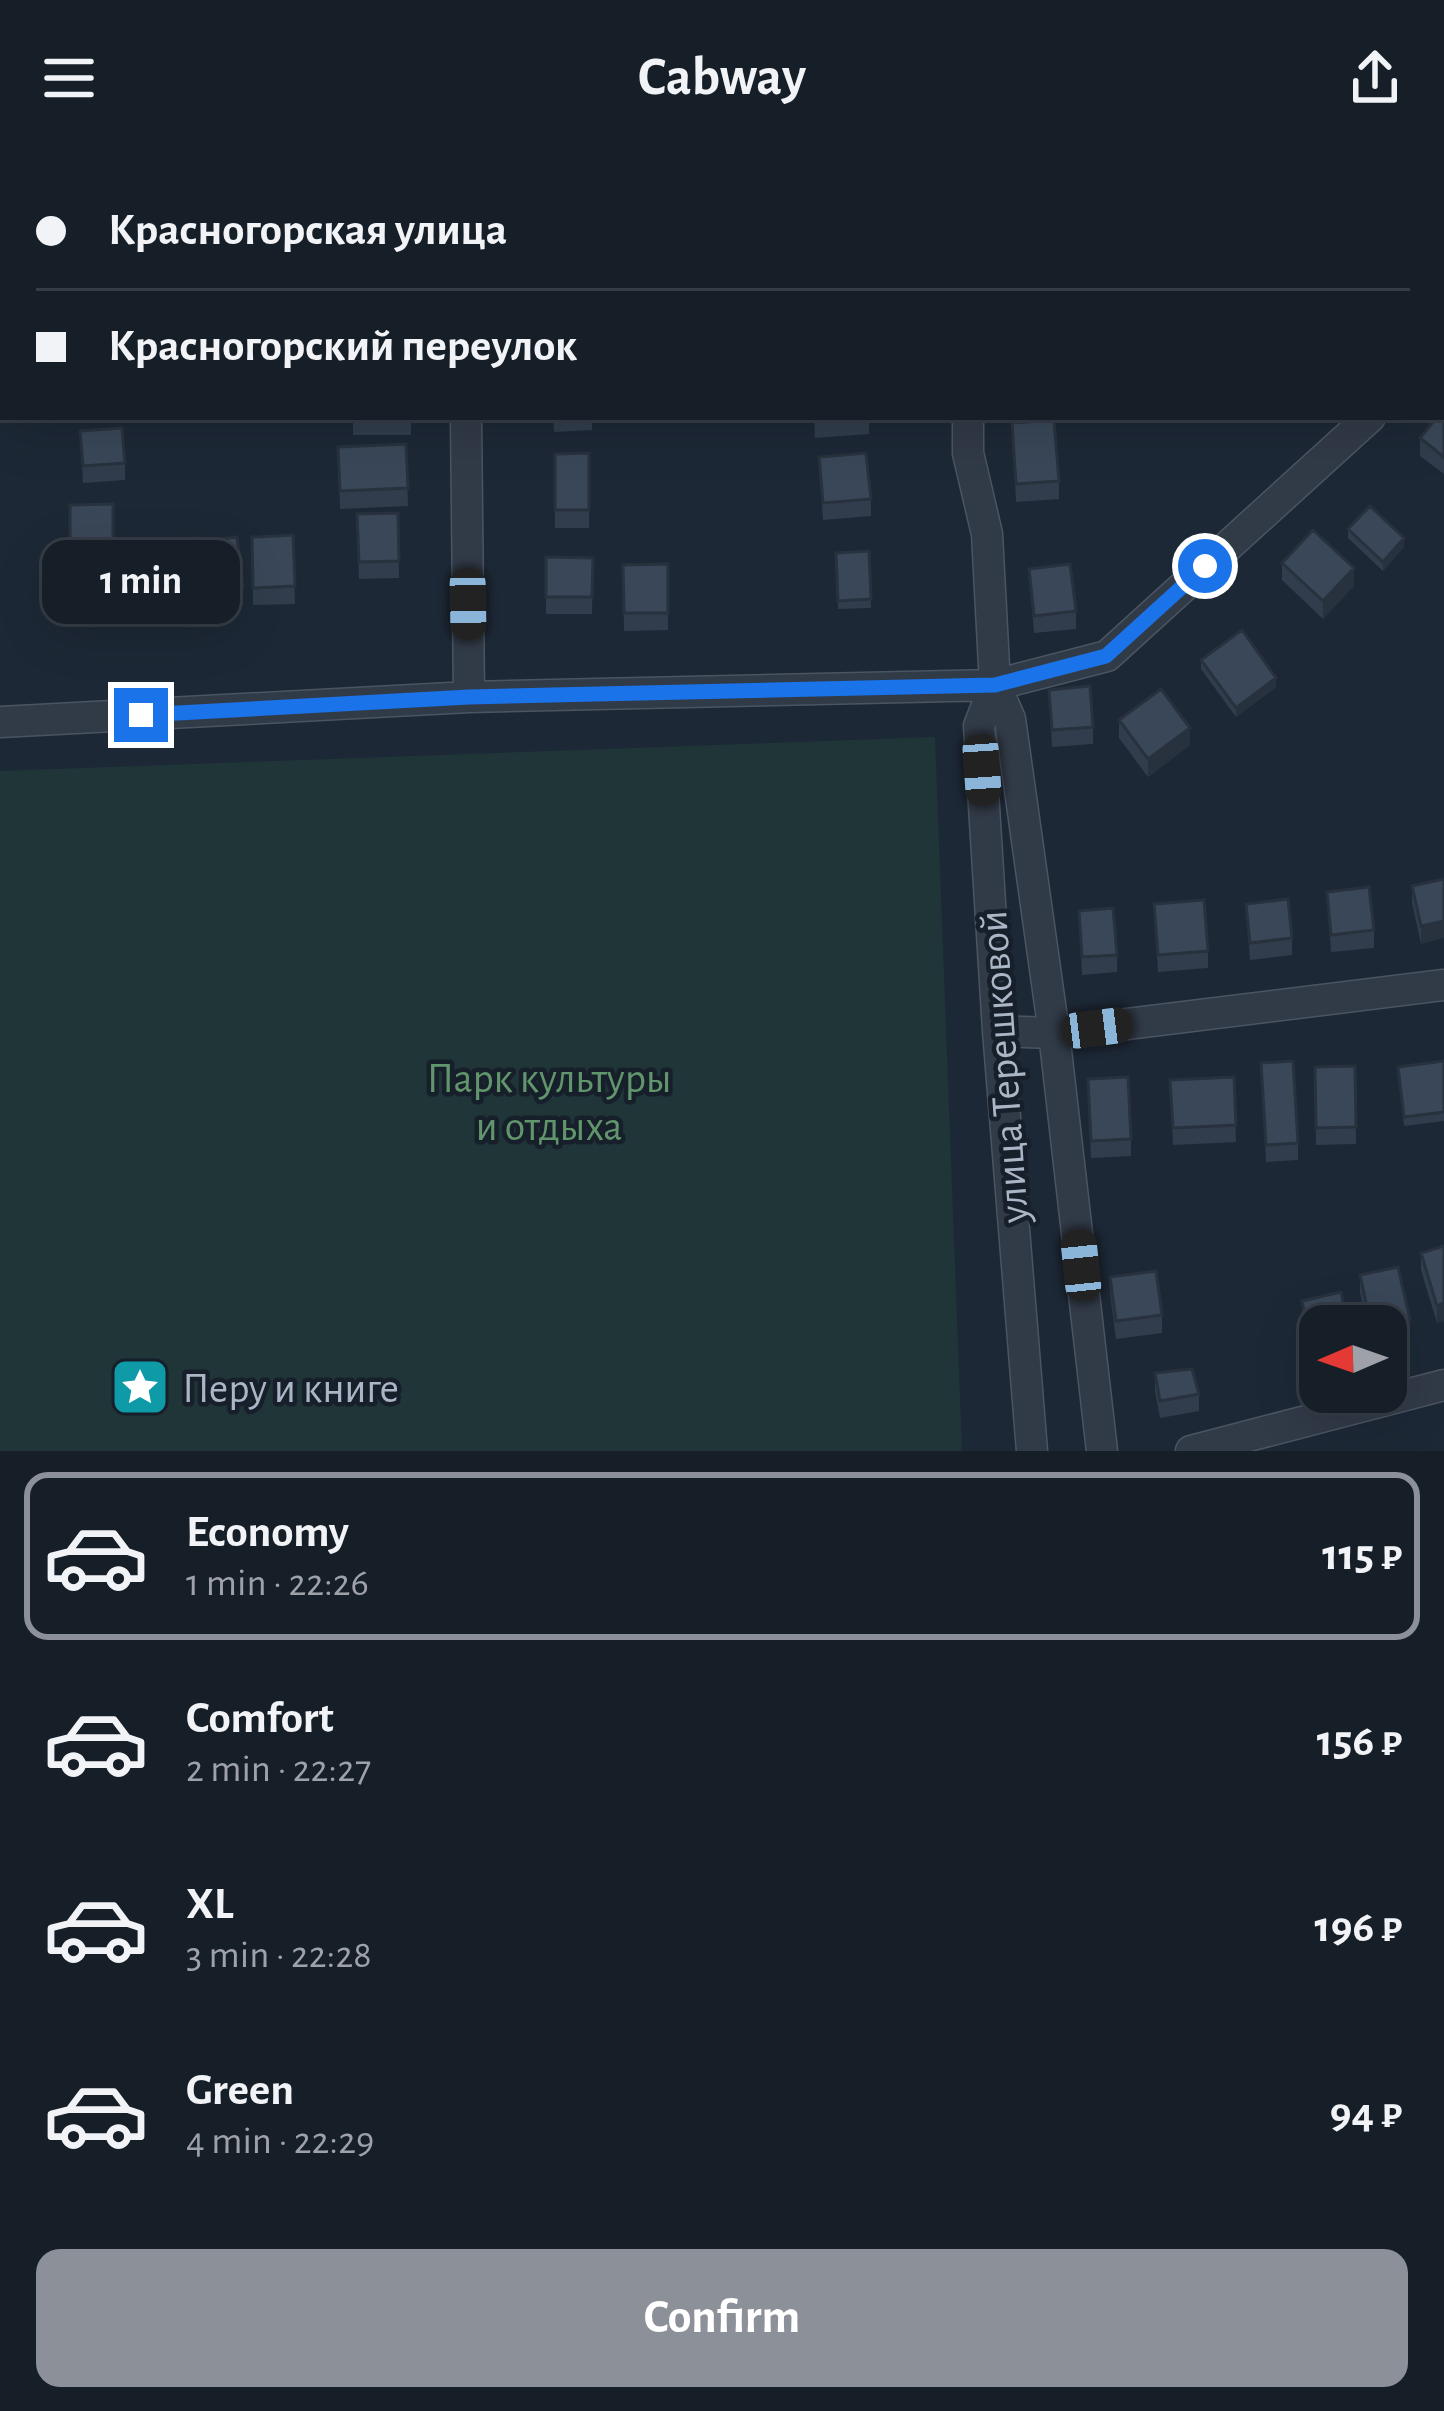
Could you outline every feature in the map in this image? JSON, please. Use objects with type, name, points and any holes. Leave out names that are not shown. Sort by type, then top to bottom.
[{"type":"street","points":[[466,420],[469,697]]},
{"type":"street","name":"улица Терешковой","points":[[968,420],[968,454],[987,535],[995,685],[1010,719],[1054,1034],[1102,1451]]},
{"type":"street","points":[[0,722],[469,697],[995,685],[1106,656],[1367,420]]},
{"type":"street","name":"улица Терешковой","points":[[995,685],[979,726],[1032,1451]]},
{"type":"street","points":[[998,1031],[1054,1034],[1444,985]]},
{"type":"street","points":[[1191,1451],[1444,1385]]},
{"type":"green space","name":"Парк культуры и отдыха","points":[[935,737],[962,1451],[0,1451],[0,771]]},
{"type":"building","points":[[1054,420],[1059,481],[1016,484],[1012,423]]},
{"type":"building","points":[[1435,420],[1444,421],[1444,457],[1420,438]]},
{"type":"building","points":[[122,428],[125,463],[83,466],[80,431]]},
{"type":"building","points":[[406,444],[408,488],[340,491],[338,447]]},
{"type":"building","points":[[589,453],[589,510],[555,510],[555,454]]},
{"type":"building","points":[[866,453],[871,499],[823,503],[819,457]]},
{"type":"building","points":[[113,504],[113,561],[70,562],[70,505]]},
{"type":"building","points":[[1370,506],[1404,538],[1383,562],[1348,529]]},
{"type":"building","points":[[398,513],[399,561],[359,562],[357,514]]},
{"type":"building","points":[[1313,530],[1354,568],[1323,601],[1282,563]]},
{"type":"building","points":[[293,535],[295,586],[253,588],[252,537]]},
{"type":"building","points":[[237,537],[243,588],[204,592],[198,542]]},
{"type":"building","points":[[869,551],[871,599],[838,601],[836,553]]},
{"type":"building","points":[[546,557],[593,558],[592,597],[546,597]]},
{"type":"building","points":[[668,564],[668,613],[624,613],[623,565]]},
{"type":"building","points":[[1070,564],[1076,611],[1034,616],[1029,569]]},
{"type":"building","points":[[1242,630],[1276,678],[1236,708],[1201,660]]},
{"type":"building","points":[[1090,686],[1093,727],[1052,730],[1049,690]]},
{"type":"building","points":[[1161,689],[1190,728],[1148,759],[1119,720]]},
{"type":"building","points":[[1444,879],[1444,921],[1421,926],[1412,886]]},
{"type":"building","points":[[1369,887],[1374,930],[1331,935],[1327,892]]},
{"type":"building","points":[[1288,899],[1292,938],[1250,943],[1246,904]]},
{"type":"building","points":[[1204,900],[1208,951],[1158,955],[1154,904]]},
{"type":"building","points":[[1113,908],[1117,955],[1082,957],[1079,911]]},
{"type":"building","points":[[1293,1061],[1298,1143],[1266,1145],[1261,1063]]},
{"type":"building","points":[[1444,1061],[1444,1112],[1404,1117],[1398,1067]]},
{"type":"building","points":[[1355,1066],[1356,1127],[1316,1128],[1315,1067]]},
{"type":"building","points":[[1128,1077],[1131,1139],[1091,1141],[1088,1079]]},
{"type":"building","points":[[1234,1077],[1236,1125],[1173,1128],[1170,1080]]},
{"type":"building","points":[[1444,1246],[1444,1303],[1437,1306],[1421,1253]]},
{"type":"building","points":[[1398,1267],[1407,1305],[1366,1305],[1360,1275]]},
{"type":"building","points":[[1156,1271],[1162,1315],[1116,1321],[1110,1277]]},
{"type":"building","points":[[1341,1292],[1344,1305],[1303,1305],[1302,1301]]},
{"type":"building","points":[[1192,1369],[1199,1394],[1160,1401],[1155,1373]]},
{"type":"place","name":"Перу и книге","points":[[140,1387]]},
{"type":"route","points":[[141,715],[469,697],[995,685],[1106,656],[1205,566]]}]
